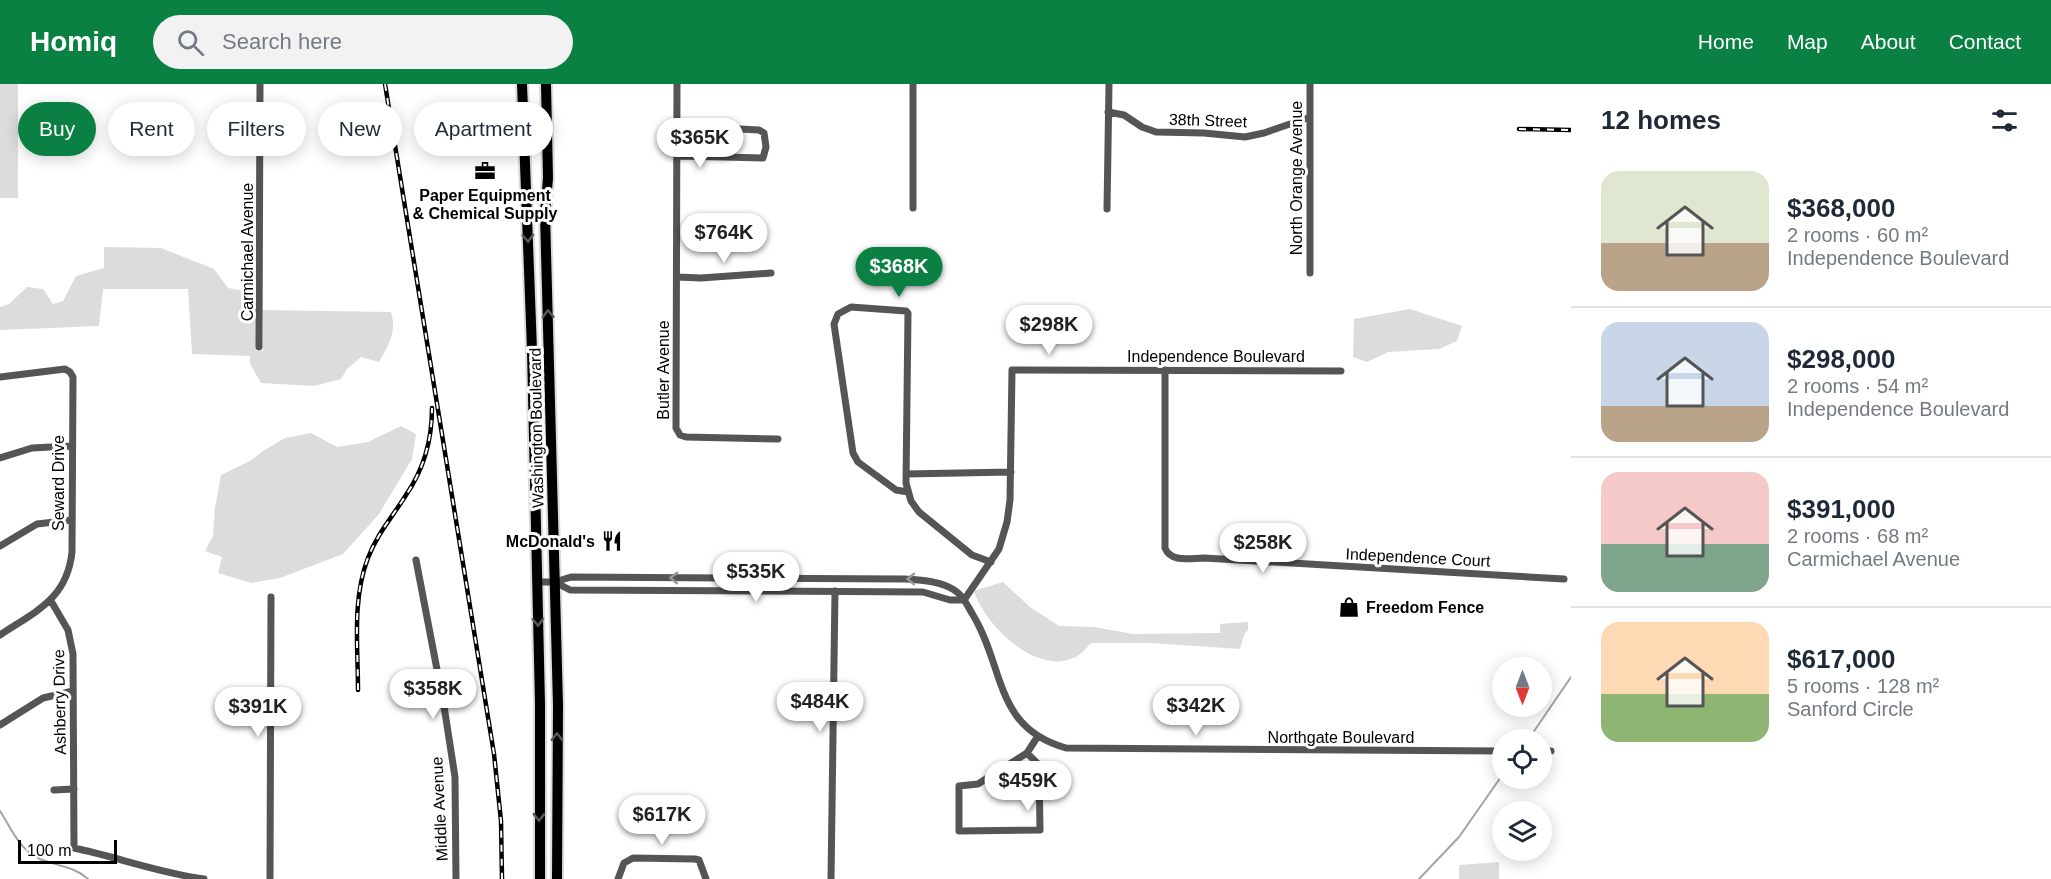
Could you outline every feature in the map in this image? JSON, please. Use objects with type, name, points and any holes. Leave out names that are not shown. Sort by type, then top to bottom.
[{"type":"main road","name":"Washington Boulevard","points":[[522,84],[532,350],[540,704],[540,879]]},
{"type":"main road","name":"Washington Boulevard","points":[[546,84],[548,178],[545,214],[558,705],[557,879]]},
{"type":"street","name":"Carmichael Avenue","points":[[259,347],[260,84]]},
{"type":"street","name":"Butler Avenue","points":[[677,84],[677,432],[686,437],[778,439]]},
{"type":"street","points":[[913,84],[913,208]]},
{"type":"street","points":[[1107,209],[1109,84]]},
{"type":"street","name":"North Orange Avenue","points":[[1310,84],[1310,273]]},
{"type":"street","name":"38th Street","points":[[1108,112],[1124,115],[1142,127],[1156,132],[1245,137],[1310,117]]},
{"type":"street","points":[[677,156],[763,158],[766,147],[764,134],[752,129],[729,131],[724,157]]},
{"type":"street","points":[[677,277],[701,278],[771,273]]},
{"type":"street","points":[[908,492],[896,490],[858,462],[853,453],[834,324],[838,314],[848,308],[906,311],[908,313],[906,474],[908,492],[919,512],[972,555],[991,562]]},
{"type":"street","name":"Seward Drive","points":[[0,377],[65,369],[73,377],[70,566],[63,583],[51,601],[0,635]]},
{"type":"street","name":"Independence Boulevard","points":[[964,600],[999,549],[1007,522],[1011,472],[1012,370],[1341,371]]},
{"type":"street","name":"Independence Court","points":[[1166,370],[1165,548],[1169,555],[1178,558],[1564,579]]},
{"type":"street","points":[[0,458],[32,448],[71,446]]},
{"type":"street","points":[[906,474],[1011,472]]},
{"type":"street","points":[[0,546],[37,524],[72,520]]},
{"type":"street","name":"Middle Avenue","points":[[416,560],[455,777],[456,879]]},
{"type":"street","name":"Northgate Boulevard","points":[[537,582],[555,582],[571,577],[922,580],[947,586],[964,600],[982,631],[1011,709],[1024,726],[1055,745],[1077,749],[1492,751]]},
{"type":"street","name":"Northgate Boulevard","points":[[555,582],[570,590],[924,592],[951,600],[964,600]]},
{"type":"street","points":[[831,879],[835,591]]},
{"type":"street","points":[[270,879],[271,597]]},
{"type":"street","name":"Ashberry Drive","points":[[51,601],[64,621],[73,654],[74,848],[204,879]]},
{"type":"street","points":[[0,725],[43,698],[73,691]]},
{"type":"street","points":[[1027,753],[1040,765],[1040,830],[959,831],[959,786],[978,784],[1027,753],[1038,736]]},
{"type":"street","points":[[54,790],[74,789]]},
{"type":"street","points":[[618,879],[624,863],[633,858],[699,860],[706,879]]},
{"type":"shaded area","points":[[0,84],[18,84],[18,198],[0,198]]},
{"type":"shaded area","points":[[104,247],[161,248],[214,269],[228,288],[256,293],[256,351],[263,351],[263,310],[391,312],[393,325],[391,338],[379,362],[361,357],[347,369],[341,379],[314,386],[261,383],[250,364],[250,356],[192,354],[188,289],[103,289],[99,326],[0,330],[0,307],[9,304],[27,287],[43,289],[53,304],[63,301],[76,276],[104,268]]},
{"type":"shaded area","points":[[1410,309],[1462,326],[1457,341],[1439,349],[1388,352],[1367,362],[1353,357],[1354,319]]},
{"type":"shaded area","points":[[401,426],[416,434],[412,459],[379,514],[343,554],[280,578],[251,583],[218,573],[222,557],[205,551],[213,536],[221,475],[250,461],[285,438],[311,433],[337,447],[368,442]]},
{"type":"shaded area","points":[[1003,582],[1030,607],[1059,626],[1094,627],[1133,634],[1220,633],[1220,624],[1248,622],[1248,630],[1240,649],[1150,643],[1091,643],[1073,658],[1058,661],[1043,659],[1013,643],[988,618],[980,604],[974,591]]},
{"type":"shaded area","points":[[1499,862],[1499,879],[1459,879],[1459,865]]},
{"type":"waterway","points":[[1536,729],[1571,677]]},
{"type":"waterway","points":[[1419,879],[1459,837],[1493,789]]},
{"type":"waterway","points":[[0,811],[27,851],[46,861],[71,869],[88,879]]},
{"type":"railway","points":[[385,84],[494,754],[501,821],[502,879]]},
{"type":"railway","points":[[1519,129],[1571,130]]},
{"type":"railway","points":[[358,690],[357,623],[363,574],[376,541],[418,475],[429,442],[432,408]]},
{"type":"place","name":"Paper Equipment & Chemical Supply","points":[[485,171]]},
{"type":"place","name":"McDonald's","points":[[612,541]]},
{"type":"place","name":"Freedom Fence","points":[[1349,607]]}]
